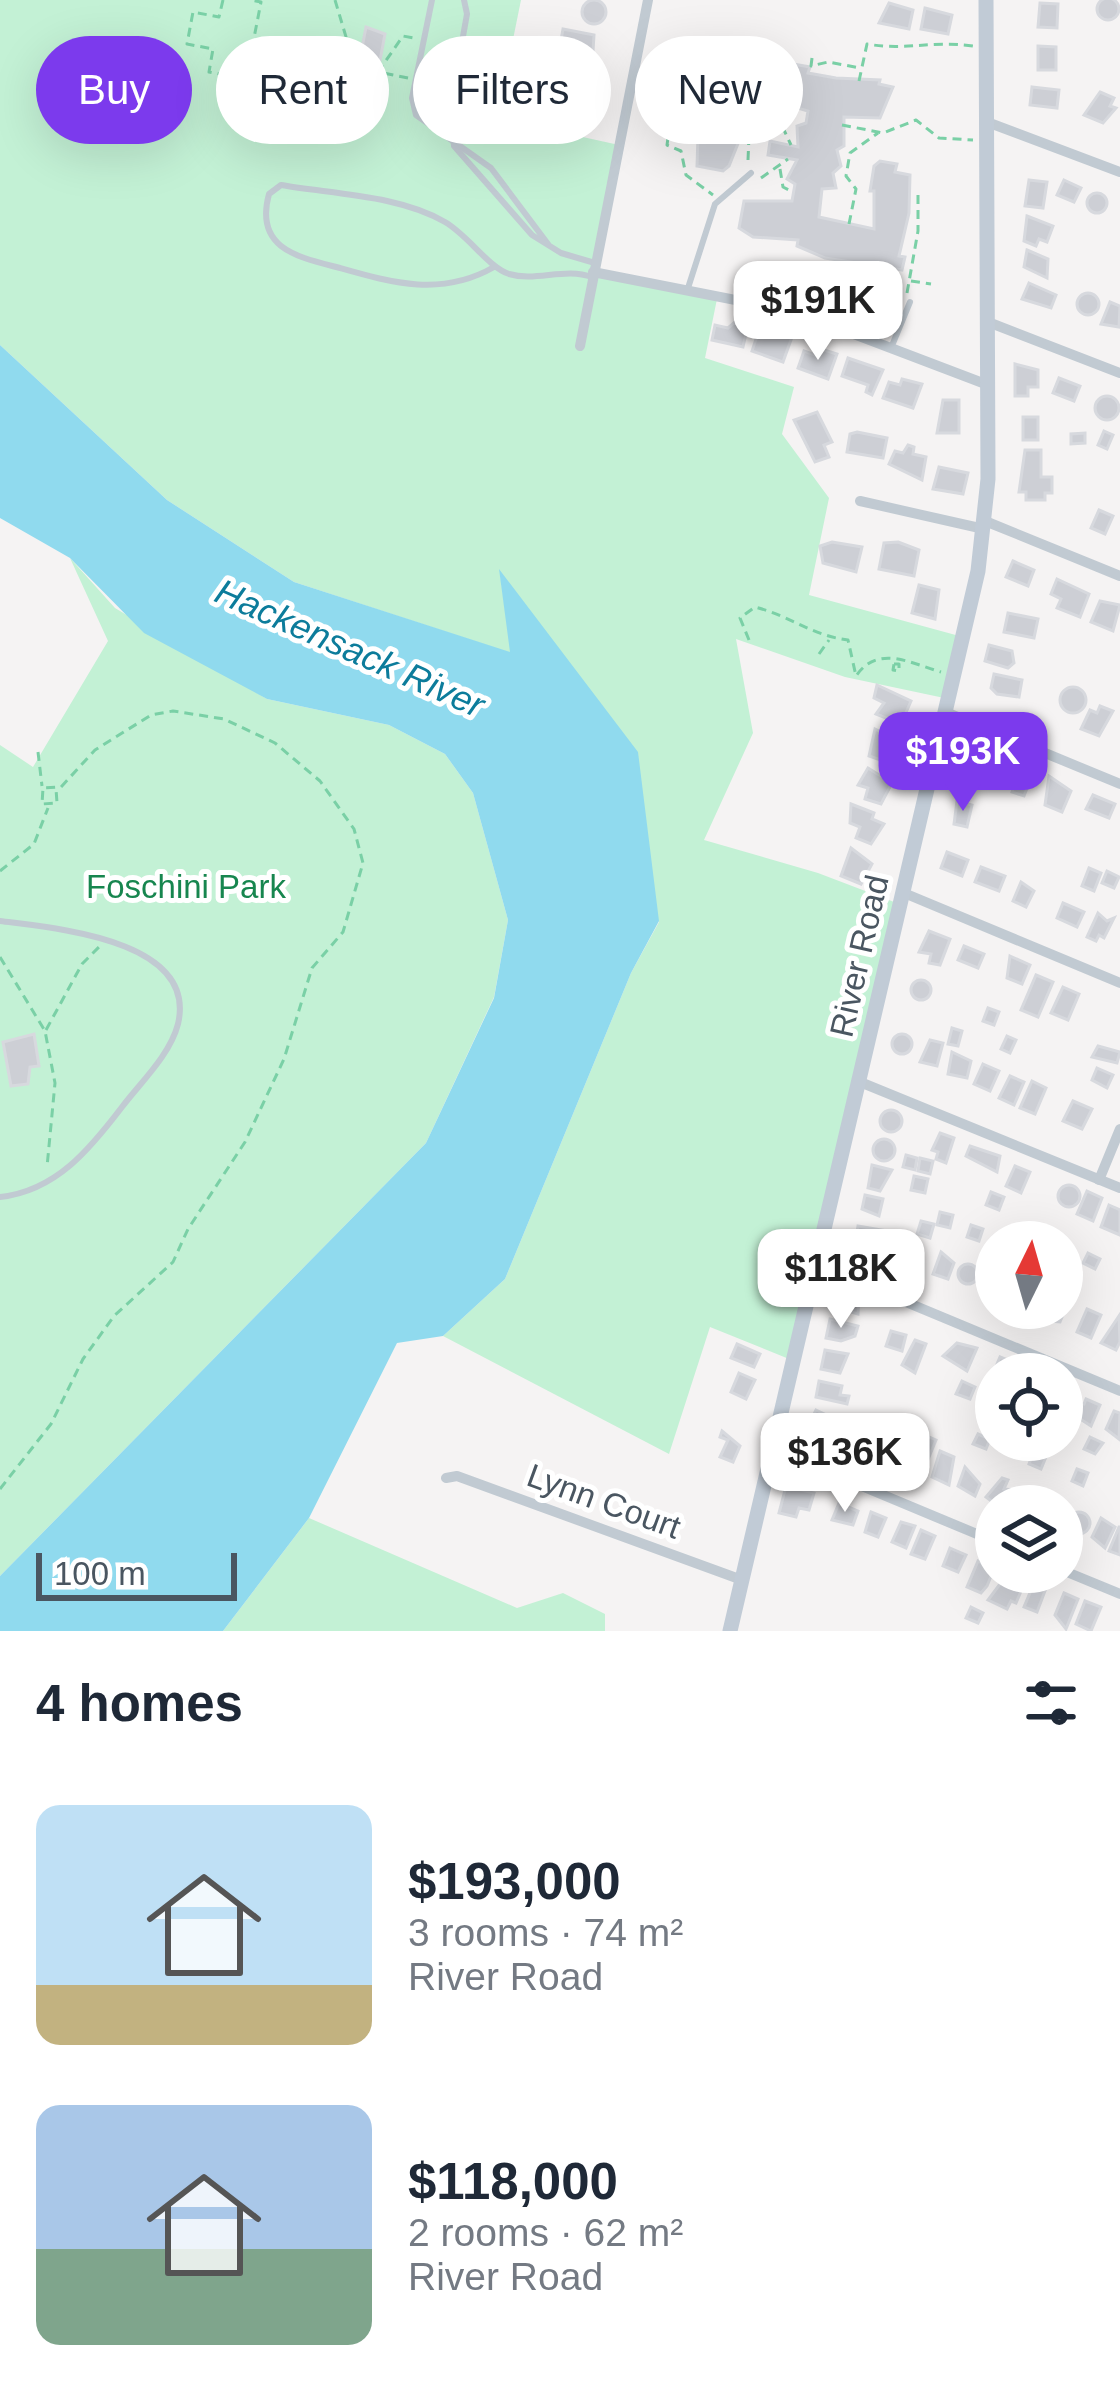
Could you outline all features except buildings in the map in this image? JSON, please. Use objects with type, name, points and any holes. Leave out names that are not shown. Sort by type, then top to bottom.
[{"type":"main road","name":"River Road","points":[[730,1631],[946,712],[985,525],[986,0]]},
{"type":"street","points":[[580,346],[648,0]]},
{"type":"street","points":[[987,131],[1120,172]]},
{"type":"street","points":[[594,271],[796,313],[988,385]]},
{"type":"street","points":[[988,322],[1120,373]]},
{"type":"street","points":[[860,502],[985,525],[1120,576]]},
{"type":"street","points":[[946,712],[1120,784]]},
{"type":"street","points":[[904,893],[1120,982]]},
{"type":"street","points":[[860,1082],[1120,1188]]},
{"type":"street","points":[[1099,1180],[1120,1129]]},
{"type":"street","points":[[817,1265],[1120,1391]]},
{"type":"street","points":[[773,1449],[975,1533]]},
{"type":"street","name":"Lynn Court","points":[[446,1478],[457,1476],[742,1580]]},
{"type":"street","points":[[1083,1579],[1120,1594]]},
{"type":"lane","points":[[424,36],[432,0]]},
{"type":"lane","points":[[463,36],[464,0]]},
{"type":"lane","points":[[454,144],[527,230],[594,271]]},
{"type":"lane","points":[[461,144],[499,176],[548,244]]},
{"type":"lane","points":[[688,288],[716,202],[751,173]]},
{"type":"lane","points":[[494,267],[436,285],[374,281],[281,251],[268,227],[267,200],[280,185],[436,218],[476,243],[494,267],[514,276],[594,271]]},
{"type":"lane","points":[[891,348],[908,301]]},
{"type":"lane","points":[[0,921],[137,949],[167,977],[179,1011],[167,1049],[86,1154],[46,1180],[0,1197]]},
{"type":"path","points":[[216,73],[209,72],[213,49],[188,44],[193,12],[219,17],[223,0]]},
{"type":"path","points":[[250,0],[261,2],[255,36]]},
{"type":"path","points":[[335,0],[347,36]]},
{"type":"path","points":[[413,38],[403,36],[378,72],[413,78]]},
{"type":"path","points":[[859,81],[867,44],[902,50],[932,40],[987,48]]},
{"type":"path","points":[[812,58],[811,66],[828,62],[862,68]]},
{"type":"path","points":[[850,224],[856,189],[847,170],[850,153],[880,132],[916,120],[942,139],[987,131]]},
{"type":"path","points":[[842,124],[880,132]]},
{"type":"path","points":[[748,160],[749,136],[764,125],[783,128],[791,146]]},
{"type":"path","points":[[670,144],[672,150],[681,151],[686,175],[705,184],[716,202]]},
{"type":"path","points":[[745,188],[788,159]]},
{"type":"path","points":[[779,167],[783,187],[791,191]]},
{"type":"path","points":[[836,176],[847,170]]},
{"type":"path","points":[[908,301],[918,231],[918,189]]},
{"type":"path","points":[[909,280],[931,284]]},
{"type":"path","points":[[749,640],[740,618],[755,607],[830,639],[851,642],[856,676],[881,656],[954,675]]},
{"type":"path","points":[[819,654],[830,639]]},
{"type":"path","points":[[0,1489],[51,1424],[83,1359],[114,1316],[173,1262],[188,1229],[245,1142],[284,1059],[312,968],[343,932],[363,863],[354,829],[320,781],[275,742],[224,719],[158,712],[94,750],[56,789]]},
{"type":"path","points":[[38,752],[40,801],[48,806]]},
{"type":"path","points":[[43,788],[56,789]]},
{"type":"path","points":[[0,871],[34,844],[48,806],[58,800],[56,789]]},
{"type":"path","points":[[45,1031],[82,964],[109,940]]},
{"type":"path","points":[[0,957],[45,1031],[55,1083],[46,1180]]},
{"type":"green space","points":[[0,0],[521,0],[514,36],[413,36],[413,144],[619,145],[594,272],[718,294],[705,358],[794,387],[782,434],[829,498],[809,595],[963,637],[949,699],[845,677],[736,639],[753,733],[704,840],[818,873],[902,905],[794,1361],[710,1327],[669,1454],[443,1336],[505,1279],[631,973],[659,922],[500,573],[511,653],[294,582],[167,500],[0,345]]},
{"type":"green space","name":"Foschini Park","points":[[70,558],[115,608],[267,699],[389,725],[445,754],[473,793],[508,920],[494,997],[426,1143],[0,1576],[0,745],[33,767],[108,641]]},
{"type":"green space","points":[[309,1518],[517,1608],[563,1593],[605,1614],[605,1631],[223,1631]]},
{"type":"water","name":"Hackensack River","points":[[0,345],[167,500],[294,582],[510,652],[499,569],[638,752],[659,921],[631,973],[505,1279],[443,1336],[397,1343],[309,1518],[223,1631],[0,1631],[0,1576],[426,1143],[494,998],[508,920],[473,793],[445,754],[389,725],[267,699],[144,633],[70,558],[0,518]]}]
